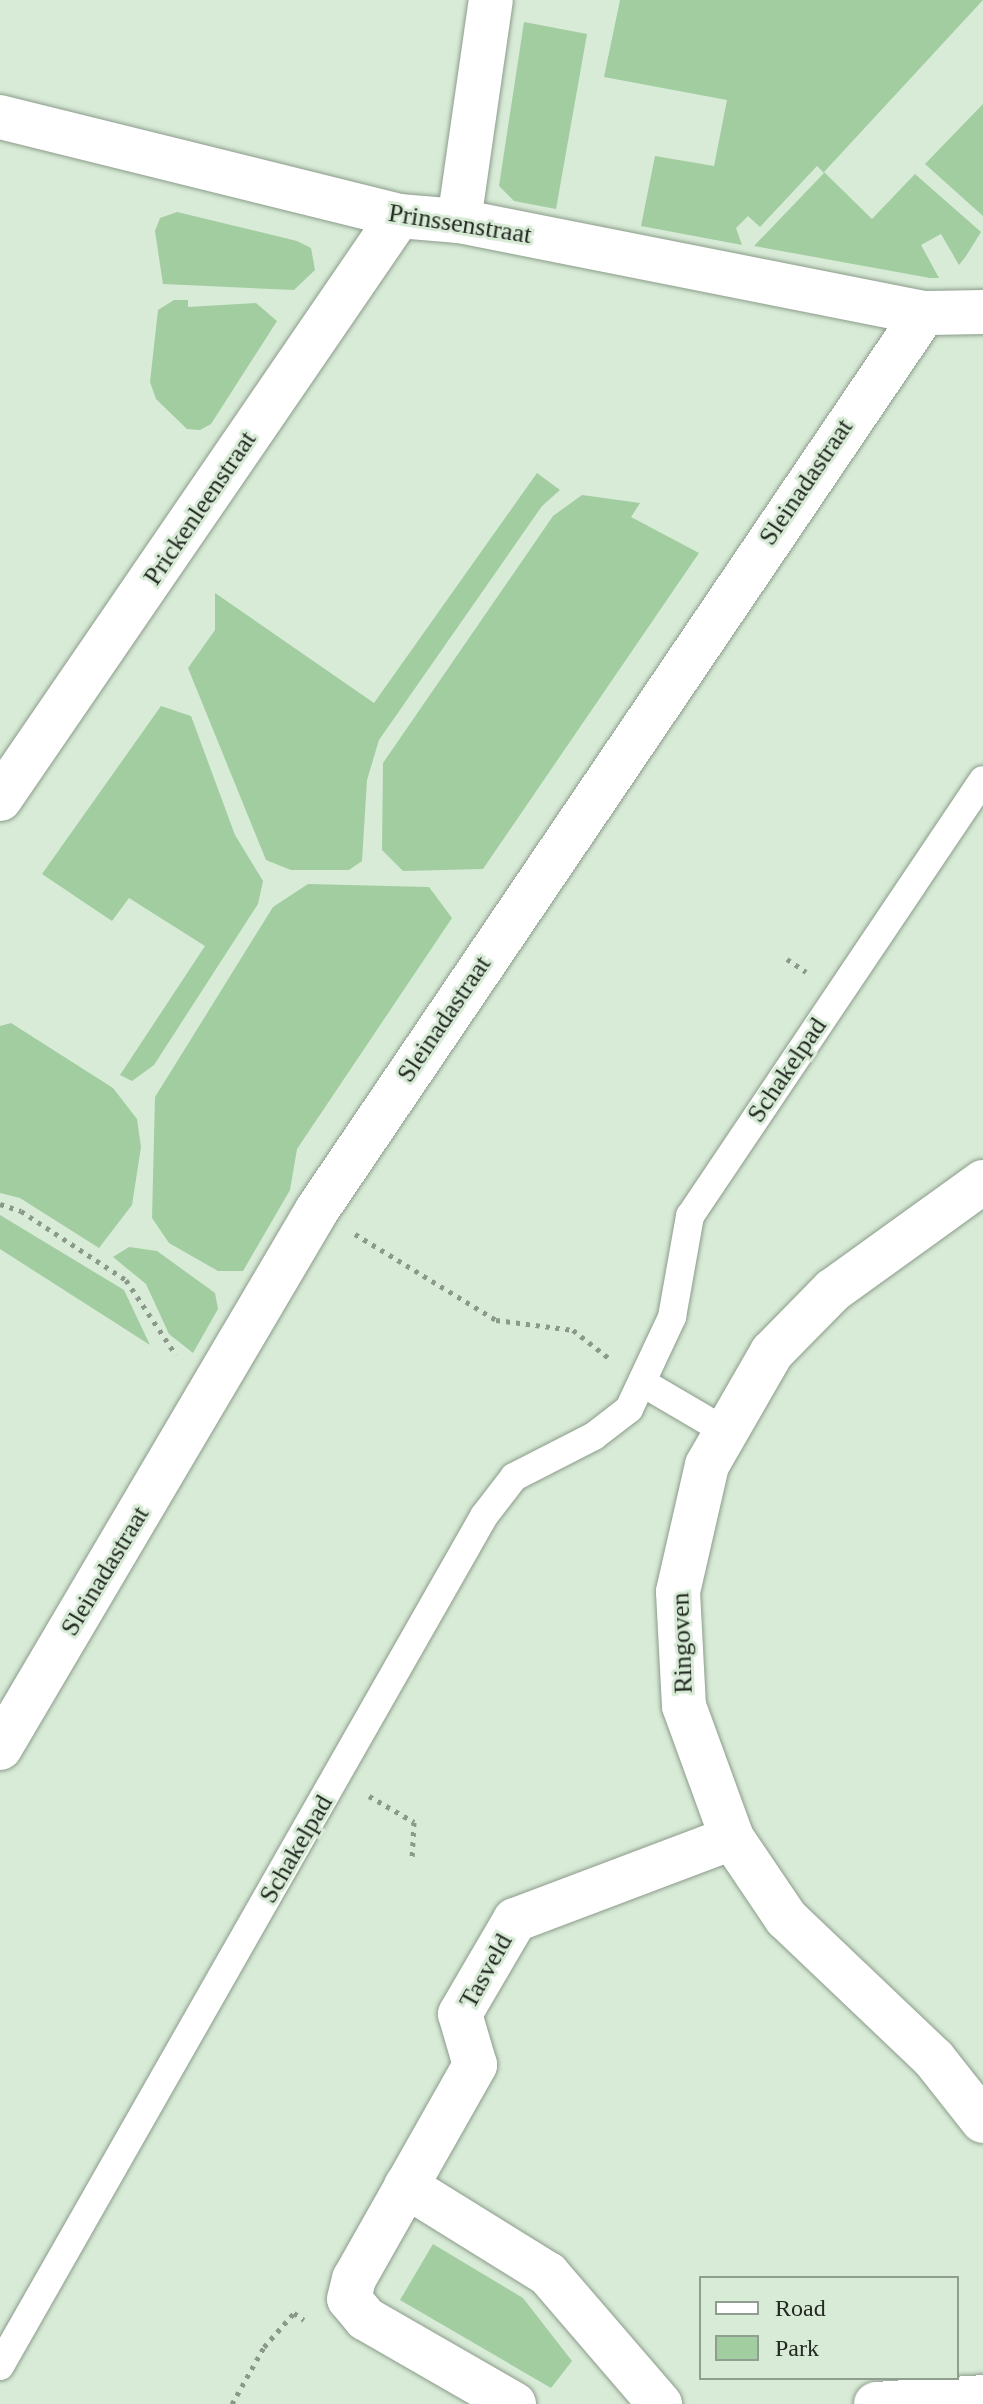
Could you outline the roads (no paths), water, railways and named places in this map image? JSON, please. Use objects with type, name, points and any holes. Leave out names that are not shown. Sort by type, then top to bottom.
[{"type":"street","points":[[459,221],[491,0]]},
{"type":"street","name":"Prinssenstraat","points":[[0,117],[399,216],[459,221],[924,313],[983,312]]},
{"type":"street","name":"Prickenleenstraat","points":[[0,799],[399,216]]},
{"type":"street","name":"Sleinadastraat","points":[[0,1748],[317,1210],[924,313]]},
{"type":"street","name":"Ringoven","points":[[983,1182],[800,1319],[723,1430],[693,1513],[678,1604],[684,1706],[732,1838],[786,1918],[934,2059],[983,2121]]},
{"type":"street","name":"Tasveld","points":[[514,2404],[366,2319],[349,2299],[354,2279],[475,2065],[460,2014],[515,1920],[732,1838]]},
{"type":"street","points":[[406,2186],[548,2274],[660,2404]]},
{"type":"street","points":[[876,2404],[983,2397]]},
{"type":"lane","name":"Schakelpad","points":[[0,2366],[499,1497],[535,1462],[614,1423],[643,1383],[672,1317],[690,1216],[983,780]]},
{"type":"lane","points":[[643,1383],[723,1430]]}]
